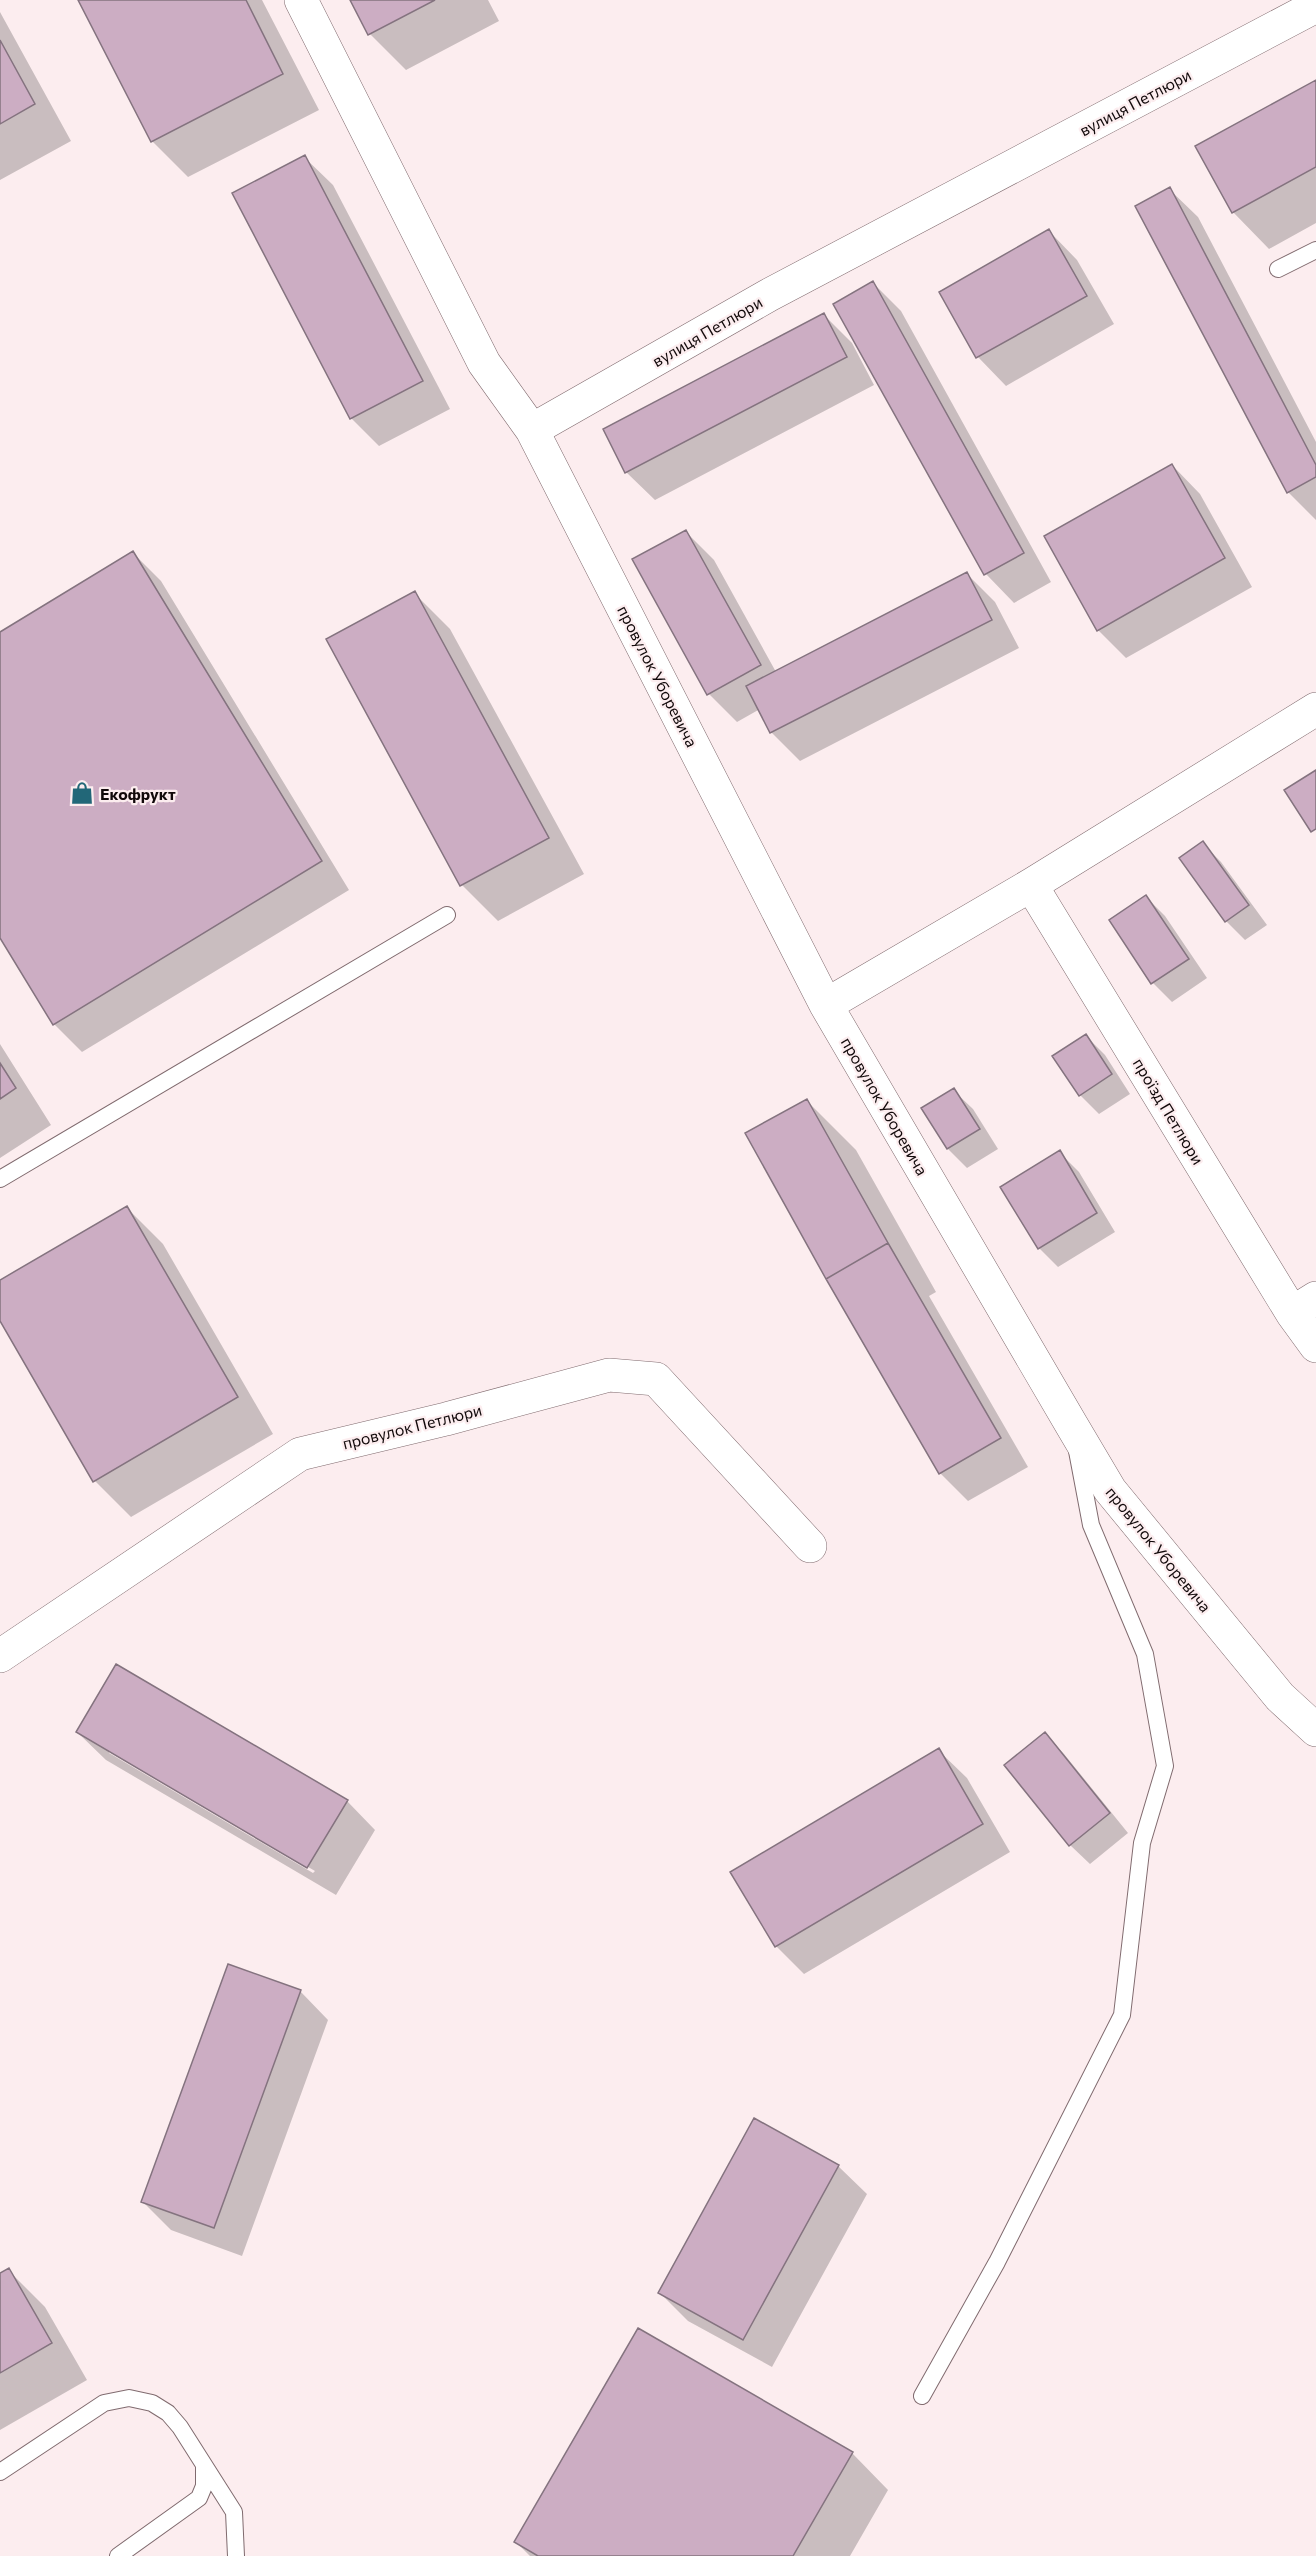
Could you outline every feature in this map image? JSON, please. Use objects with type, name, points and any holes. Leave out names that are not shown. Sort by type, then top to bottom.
[{"type":"street","points":[[301,0],[484,363],[532,430]]},
{"type":"street","name":"вулиця Петлюри","points":[[532,430],[770,295],[1316,6]]},
{"type":"street","name":"провулок Уборевича","points":[[532,430],[826,1005],[1110,1490],[1280,1697],[1316,1730]]},
{"type":"street","points":[[826,1005],[1031,885],[1316,709]]},
{"type":"street","name":"проїзд Петлюри","points":[[1031,885],[1304,1306],[1316,1346]]},
{"type":"street","name":"провулок Петлюри","points":[[0,1656],[300,1454],[447,1419],[609,1375],[656,1379],[810,1546]]},
{"type":"lane","points":[[1278,269],[1316,250]]},
{"type":"lane","points":[[0,1179],[447,915]]},
{"type":"lane","points":[[922,2396],[997,2262],[1122,2015],[1142,1843],[1165,1766],[1145,1654],[1091,1525],[1071,1424]]},
{"type":"lane","points":[[0,2472],[104,2403],[129,2398],[152,2403],[168,2413],[180,2427],[234,2512],[236,2556]]},
{"type":"lane","points":[[118,2556],[199,2498],[204,2486],[204,2466]]},
{"type":"building","points":[[78,0],[246,0],[283,74],[151,142]]},
{"type":"building","points":[[350,0],[435,0],[368,35]]},
{"type":"building","points":[[0,40],[35,104],[0,124]]},
{"type":"building","points":[[1316,80],[1316,167],[1232,213],[1195,146]]},
{"type":"building","points":[[305,155],[423,381],[350,419],[232,193]]},
{"type":"building","points":[[1170,187],[1316,465],[1316,477],[1287,493],[1135,206]]},
{"type":"building","points":[[1049,229],[1087,296],[976,358],[939,292]]},
{"type":"building","points":[[873,281],[1024,553],[984,575],[833,304]]},
{"type":"building","points":[[824,313],[847,357],[625,473],[603,429]]},
{"type":"building","points":[[1172,464],[1225,558],[1097,631],[1044,536]]},
{"type":"building","points":[[686,530],[761,665],[707,695],[632,559]]},
{"type":"building","points":[[133,551],[322,861],[53,1025],[0,938],[0,632]]},
{"type":"building","points":[[967,572],[992,620],[770,733],[746,686]]},
{"type":"building","points":[[415,591],[549,838],[460,886],[326,639]]},
{"type":"building","points":[[1316,770],[1316,829],[1311,832],[1284,790]]},
{"type":"building","points":[[1203,841],[1249,905],[1225,922],[1179,858]]},
{"type":"building","points":[[1146,895],[1189,959],[1151,984],[1109,920]]},
{"type":"building","points":[[1086,1034],[1112,1074],[1079,1096],[1052,1056]]},
{"type":"building","points":[[0,1063],[16,1088],[0,1099]]},
{"type":"building","points":[[954,1088],[980,1129],[947,1149],[921,1108]]},
{"type":"building","points":[[807,1099],[888,1243],[826,1279],[745,1133]]},
{"type":"building","points":[[1060,1150],[1097,1213],[1038,1249],[1000,1187]]},
{"type":"building","points":[[127,1206],[238,1397],[93,1482],[0,1321],[0,1280]]},
{"type":"building","points":[[888,1243],[1001,1438],[939,1474],[826,1279]]},
{"type":"building","points":[[116,1664],[348,1800],[307,1868],[76,1732]]},
{"type":"building","points":[[1045,1732],[1110,1813],[1069,1846],[1004,1765]]},
{"type":"building","points":[[939,1748],[983,1824],[775,1947],[730,1872]]},
{"type":"building","points":[[228,1964],[301,1990],[214,2228],[141,2202]]},
{"type":"building","points":[[754,2118],[839,2165],[743,2340],[658,2293]]},
{"type":"building","points":[[9,2268],[52,2343],[0,2373],[0,2273]]},
{"type":"building","points":[[638,2328],[853,2452],[793,2556],[538,2556],[514,2542]]},
{"type":"place","name":"Екофрукт","points":[[82,793]]}]
